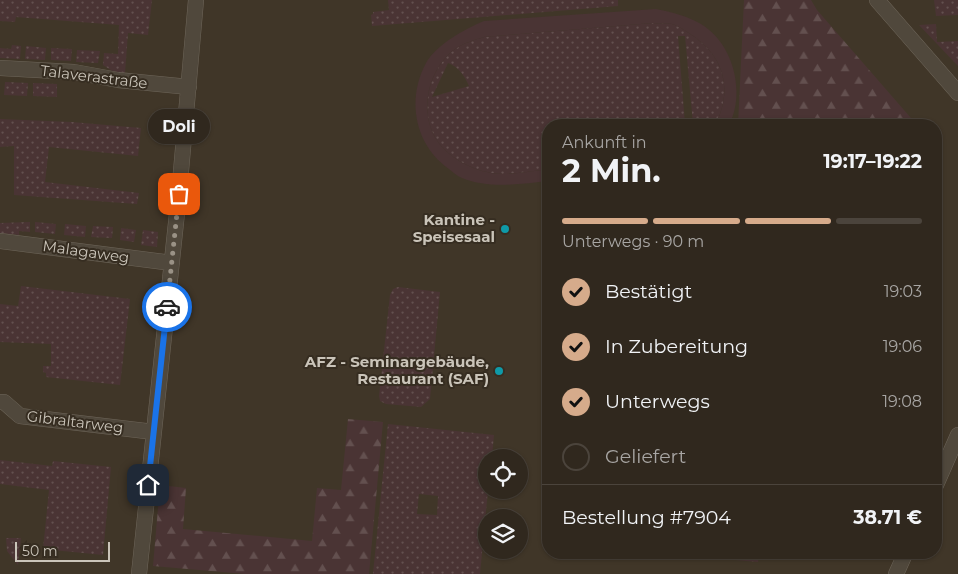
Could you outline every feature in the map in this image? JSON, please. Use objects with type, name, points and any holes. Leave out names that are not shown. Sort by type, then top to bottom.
[{"type":"street","points":[[139,574],[172,264],[196,0]]},
{"type":"street","points":[[877,0],[958,93]]},
{"type":"street","name":"Talaverastraße","points":[[0,68],[74,72],[118,80],[188,87]]},
{"type":"street","name":"Malagaweg","points":[[0,241],[172,264]]},
{"type":"street","name":"Gibraltarweg","points":[[0,402],[4,402],[20,416],[154,432]]},
{"type":"street","points":[[942,472],[958,436]]},
{"type":"street","points":[[896,574],[903,559]]},
{"type":"green space","points":[[0,0],[152,0],[148,35],[128,33],[125,73],[114,72],[103,65],[104,53],[118,54],[119,25],[16,17],[15,22],[0,21]]},
{"type":"green space","points":[[388,0],[618,0],[618,6],[372,26],[371,15],[373,12],[389,10]]},
{"type":"green space","points":[[744,0],[811,0],[817,10],[912,119],[738,119]]},
{"type":"green space","points":[[934,0],[958,0],[958,15],[936,16]]},
{"type":"green space","points":[[656,9],[696,21],[712,32],[728,56],[736,84],[734,112],[731,119],[718,119],[723,101],[724,89],[720,67],[714,56],[696,38],[682,28],[672,24],[653,23],[484,37],[465,43],[455,49],[438,68],[429,91],[427,103],[431,128],[436,139],[446,151],[465,164],[494,173],[510,174],[542,170],[542,182],[494,185],[462,178],[437,159],[428,148],[417,121],[416,92],[420,77],[431,56],[444,43],[468,28],[484,21]]},
{"type":"green space","points":[[653,23],[672,24],[696,38],[714,56],[720,67],[724,89],[720,113],[718,119],[693,119],[685,36],[678,36],[685,119],[542,119],[542,170],[502,174],[480,170],[465,164],[446,151],[436,139],[428,116],[427,103],[429,91],[438,68],[455,49],[484,37]],"holes":[[[448,63],[461,72],[469,86],[432,97]]]},
{"type":"green space","points":[[936,24],[937,42],[958,41],[958,66],[919,25]]},
{"type":"green space","points":[[12,45],[21,46],[20,59],[0,58],[0,48],[11,49]]},
{"type":"green space","points":[[26,46],[46,48],[45,60],[25,59]]},
{"type":"green space","points":[[51,48],[72,49],[71,61],[51,60]]},
{"type":"green space","points":[[77,50],[100,51],[98,63],[76,62]]},
{"type":"green space","points":[[5,82],[28,83],[27,96],[4,95]]},
{"type":"green space","points":[[33,83],[57,84],[57,97],[33,96]]},
{"type":"green space","points":[[0,119],[72,122],[141,128],[138,156],[49,147],[45,182],[139,193],[137,204],[14,195],[14,146],[0,147]]},
{"type":"green space","points":[[30,222],[30,232],[19,231],[19,235],[0,233],[0,223]]},
{"type":"green space","points":[[35,222],[56,224],[55,234],[35,232]]},
{"type":"green space","points":[[65,224],[86,226],[85,237],[64,235]]},
{"type":"green space","points":[[93,226],[113,227],[112,238],[91,237]]},
{"type":"green space","points":[[121,228],[136,230],[134,242],[120,240]]},
{"type":"green space","points":[[143,230],[158,232],[157,247],[141,245]]},
{"type":"green space","points":[[21,286],[130,299],[120,385],[46,377],[46,373],[43,372],[43,366],[51,366],[51,344],[0,342],[0,304],[18,306]]},
{"type":"green space","points":[[398,287],[440,292],[430,399],[421,407],[386,404],[380,401],[379,396],[390,295],[393,289]]},
{"type":"green space","points":[[348,419],[383,422],[369,574],[245,574],[153,566],[160,485],[186,488],[183,529],[312,541],[317,488],[341,490]]},
{"type":"green space","points":[[388,424],[494,435],[493,449],[478,449],[478,499],[487,499],[486,509],[478,509],[478,559],[481,559],[480,574],[373,574]],"holes":[[[419,494],[438,496],[437,515],[417,514]]]},
{"type":"green space","points":[[0,460],[52,466],[53,461],[111,467],[103,555],[43,549],[49,490],[0,484]]},
{"type":"green space","points":[[6,538],[21,538],[18,565],[7,551]]},
{"type":"green space","points":[[725,559],[758,559],[758,562]]},
{"type":"way so far","points":[[167,307],[179,194]]},
{"type":"place","name":"Doli","points":[[179,194]]},
{"type":"place","name":"Kantine - Speisesaal","points":[[505,229]]},
{"type":"place","name":"AFZ - Seminargebäude, Restaurant (SAF)","points":[[499,371]]},
{"type":"route","points":[[148,485],[167,307]]}]
